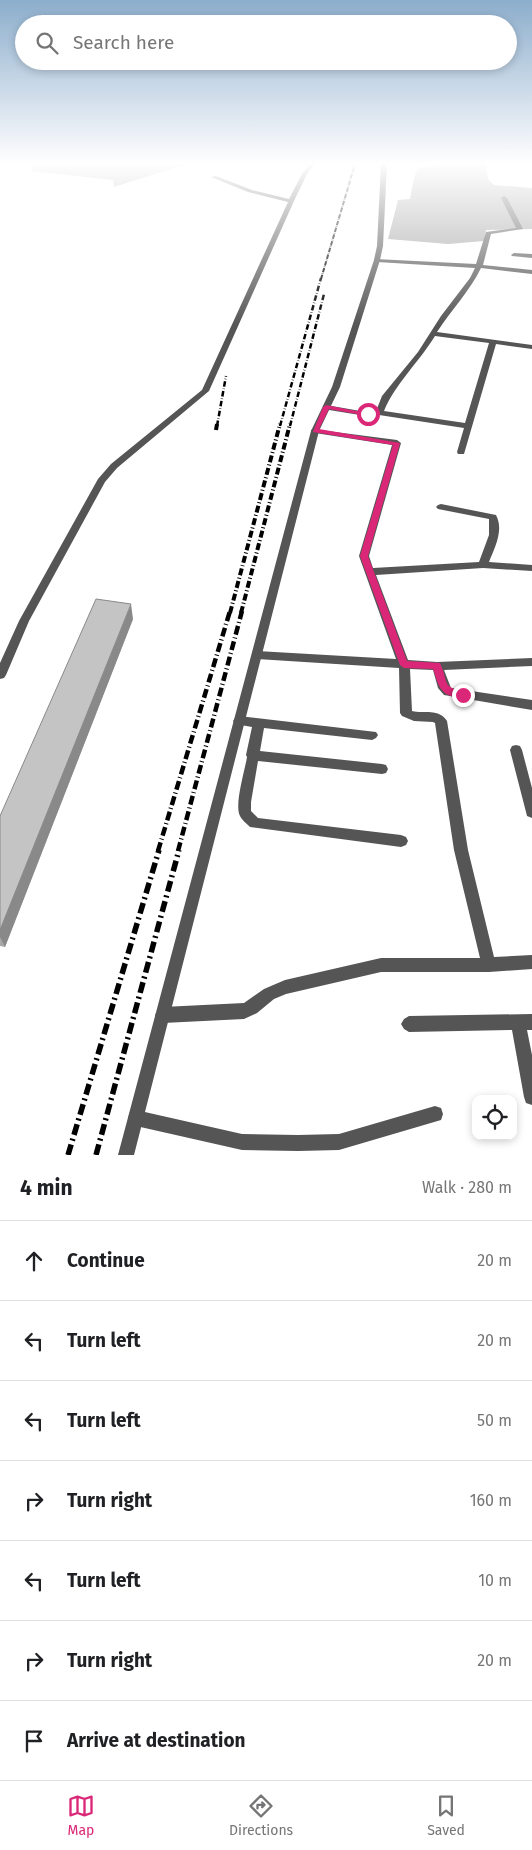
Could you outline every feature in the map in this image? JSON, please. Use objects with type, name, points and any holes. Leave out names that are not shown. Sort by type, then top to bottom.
[{"type":"street","points":[[0,675],[24,621],[101,481],[114,466],[205,390],[283,218]]},
{"type":"street","points":[[126,1155],[315,431],[336,387],[377,260],[380,246],[381,218]]},
{"type":"street","points":[[379,413],[385,398],[463,294],[479,266],[488,233],[520,229],[514,218]]},
{"type":"street","points":[[514,255],[532,256]]},
{"type":"street","points":[[377,260],[479,266],[532,272]]},
{"type":"street","points":[[433,334],[532,347]]},
{"type":"street","points":[[462,452],[493,342]]},
{"type":"street","points":[[326,407],[372,415],[379,413],[468,426]]},
{"type":"street","points":[[315,431],[397,443],[364,556],[404,665],[406,713],[412,717],[439,718],[442,724],[461,850],[489,966]]},
{"type":"street","points":[[441,507],[493,517],[495,521],[492,543],[484,565]]},
{"type":"street","points":[[370,572],[484,565],[532,568]]},
{"type":"street","points":[[257,655],[437,666],[532,662]]},
{"type":"street","points":[[437,666],[444,688],[448,692],[532,705]]},
{"type":"street","points":[[239,721],[372,735]]},
{"type":"street","points":[[259,723],[244,802],[245,813],[255,823],[401,841]]},
{"type":"street","points":[[516,750],[531,806]]},
{"type":"street","points":[[252,755],[382,769]]},
{"type":"street","points":[[163,1015],[244,1011],[252,1008],[269,994],[285,987],[381,965],[489,966],[532,962]]},
{"type":"street","points":[[410,1024],[525,1022],[532,1097]]},
{"type":"street","points":[[136,1118],[242,1142],[298,1143],[339,1142],[435,1114]]},
{"type":"shaded area","points":[[393,218],[532,218],[532,229],[486,230],[484,241],[448,244],[388,239]]},
{"type":"building","points":[[96,599],[131,604],[0,930],[0,816]]},
{"type":"railway","points":[[321,279],[339,218]]},
{"type":"railway","points":[[280,426],[321,278]]},
{"type":"railway","points":[[290,426],[324,294]]},
{"type":"railway","points":[[217,426],[226,376]]},
{"type":"railway","points":[[216,430],[217,424]]},
{"type":"railway","points":[[230,613],[280,424]]},
{"type":"railway","points":[[241,613],[290,424]]},
{"type":"railway","points":[[158,851],[230,611]]},
{"type":"railway","points":[[178,851],[242,611]]},
{"type":"railway","points":[[68,1155],[159,850]]},
{"type":"railway","points":[[96,1155],[179,850]]},
{"type":"route","points":[[368,414],[326,407],[315,431],[397,443],[364,556],[404,665],[437,666],[444,688],[448,692],[463,695]]}]
